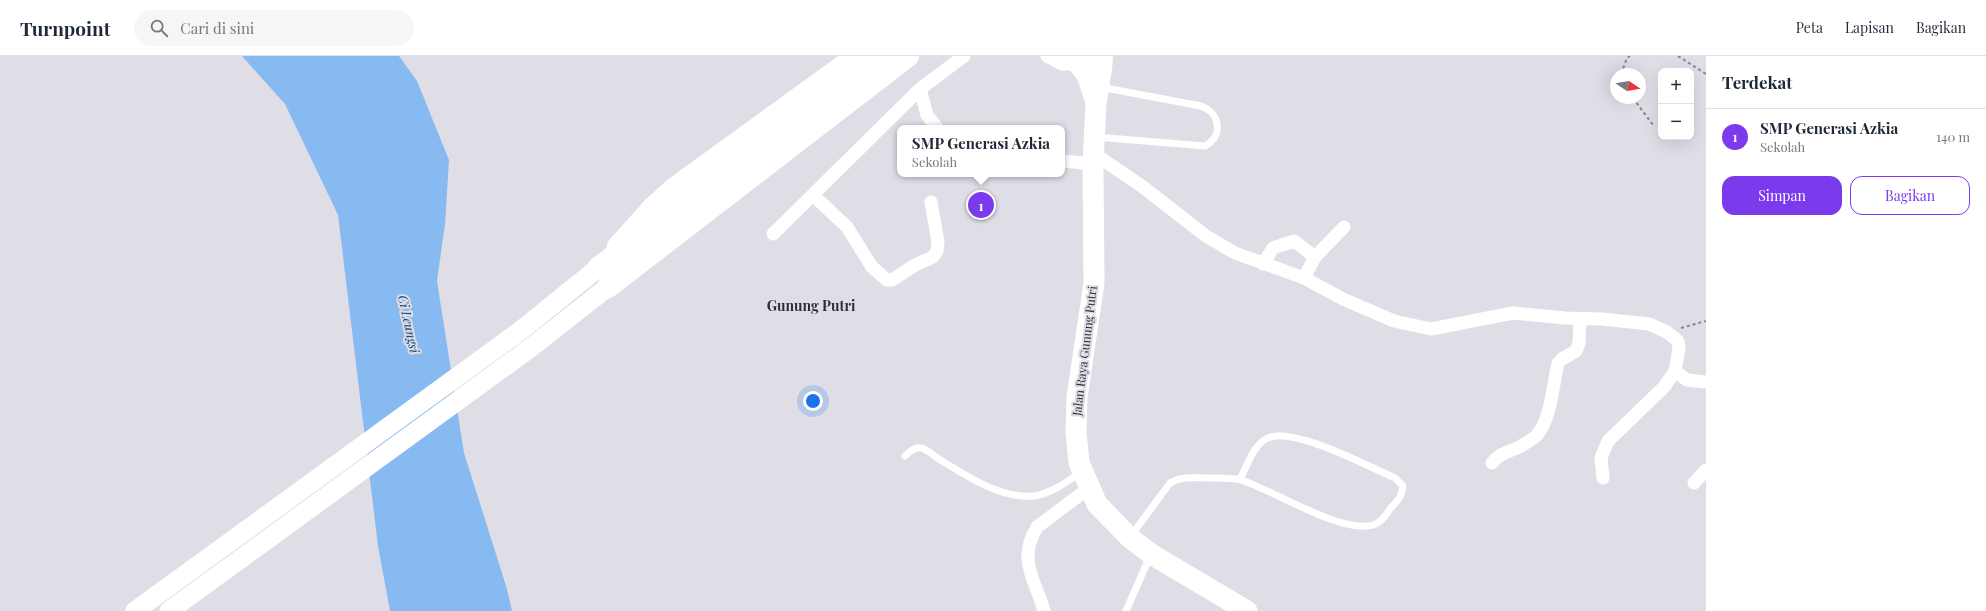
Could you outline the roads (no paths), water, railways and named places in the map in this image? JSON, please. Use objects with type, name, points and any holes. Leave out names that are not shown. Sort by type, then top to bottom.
[{"type":"highway","points":[[598,268],[883,56]]},
{"type":"highway","points":[[608,287],[908,56]]},
{"type":"main road","points":[[598,268],[652,208],[674,188],[856,56]]},
{"type":"main road","name":"Jalan Raya Gunung Putri","points":[[1093,70],[1094,283],[1077,397],[1076,434],[1079,463],[1097,504],[1130,538],[1151,554],[1247,611]]},
{"type":"street","points":[[773,234],[920,89],[964,56]]},
{"type":"street","points":[[1047,56],[1062,64],[1093,70]]},
{"type":"street","points":[[920,89],[927,115],[934,125]]},
{"type":"street","points":[[1065,160],[1093,151],[1143,187],[1206,236],[1235,253],[1304,278],[1381,317],[1420,328],[1432,329],[1514,313],[1649,324],[1667,332],[1678,341],[1679,349],[1674,371],[1664,387],[1608,441],[1601,458],[1603,478]]},
{"type":"street","points":[[813,195],[839,217],[872,267],[887,280],[892,280],[915,265],[933,257],[937,251],[938,242],[931,202]]},
{"type":"street","points":[[1304,278],[1315,257],[1344,227]]},
{"type":"street","points":[[1262,264],[1273,248],[1294,241],[1315,257]]},
{"type":"street","points":[[135,611],[520,331],[598,268]]},
{"type":"street","points":[[174,607],[530,349],[608,287]]},
{"type":"street","points":[[1492,463],[1505,452],[1520,447],[1537,435],[1549,406],[1558,363],[1576,351],[1580,319]]},
{"type":"street","points":[[1674,371],[1687,380],[1706,382]]},
{"type":"street","points":[[1694,482],[1706,470]]},
{"type":"street","points":[[1044,611],[1027,565],[1032,536],[1037,527],[1086,480]]},
{"type":"lane","points":[[1093,70],[1201,106],[1212,112],[1216,117],[1218,128],[1215,138],[1205,146],[1093,151]]},
{"type":"lane","points":[[1130,538],[1170,483],[1177,479],[1186,477],[1240,480],[1305,509],[1346,523],[1372,526],[1381,521],[1402,495],[1403,486],[1395,478],[1318,445],[1288,436],[1275,435],[1259,444],[1240,480]]},
{"type":"lane","points":[[905,456],[918,448],[922,448],[939,459],[993,488],[1018,496],[1036,496],[1063,485],[1086,480]]},
{"type":"lane","points":[[1126,611],[1151,554]]},
{"type":"water","name":"Ci Leungsi","points":[[242,56],[399,56],[417,81],[449,160],[445,224],[437,281],[464,453],[507,589],[512,611],[390,611],[378,546],[338,215],[285,104]]},
{"type":"place","name":"SMP Generasi Azkia","points":[[981,205]]},
{"type":"district","name":"Gunung Putri","points":[[811,306]]}]
